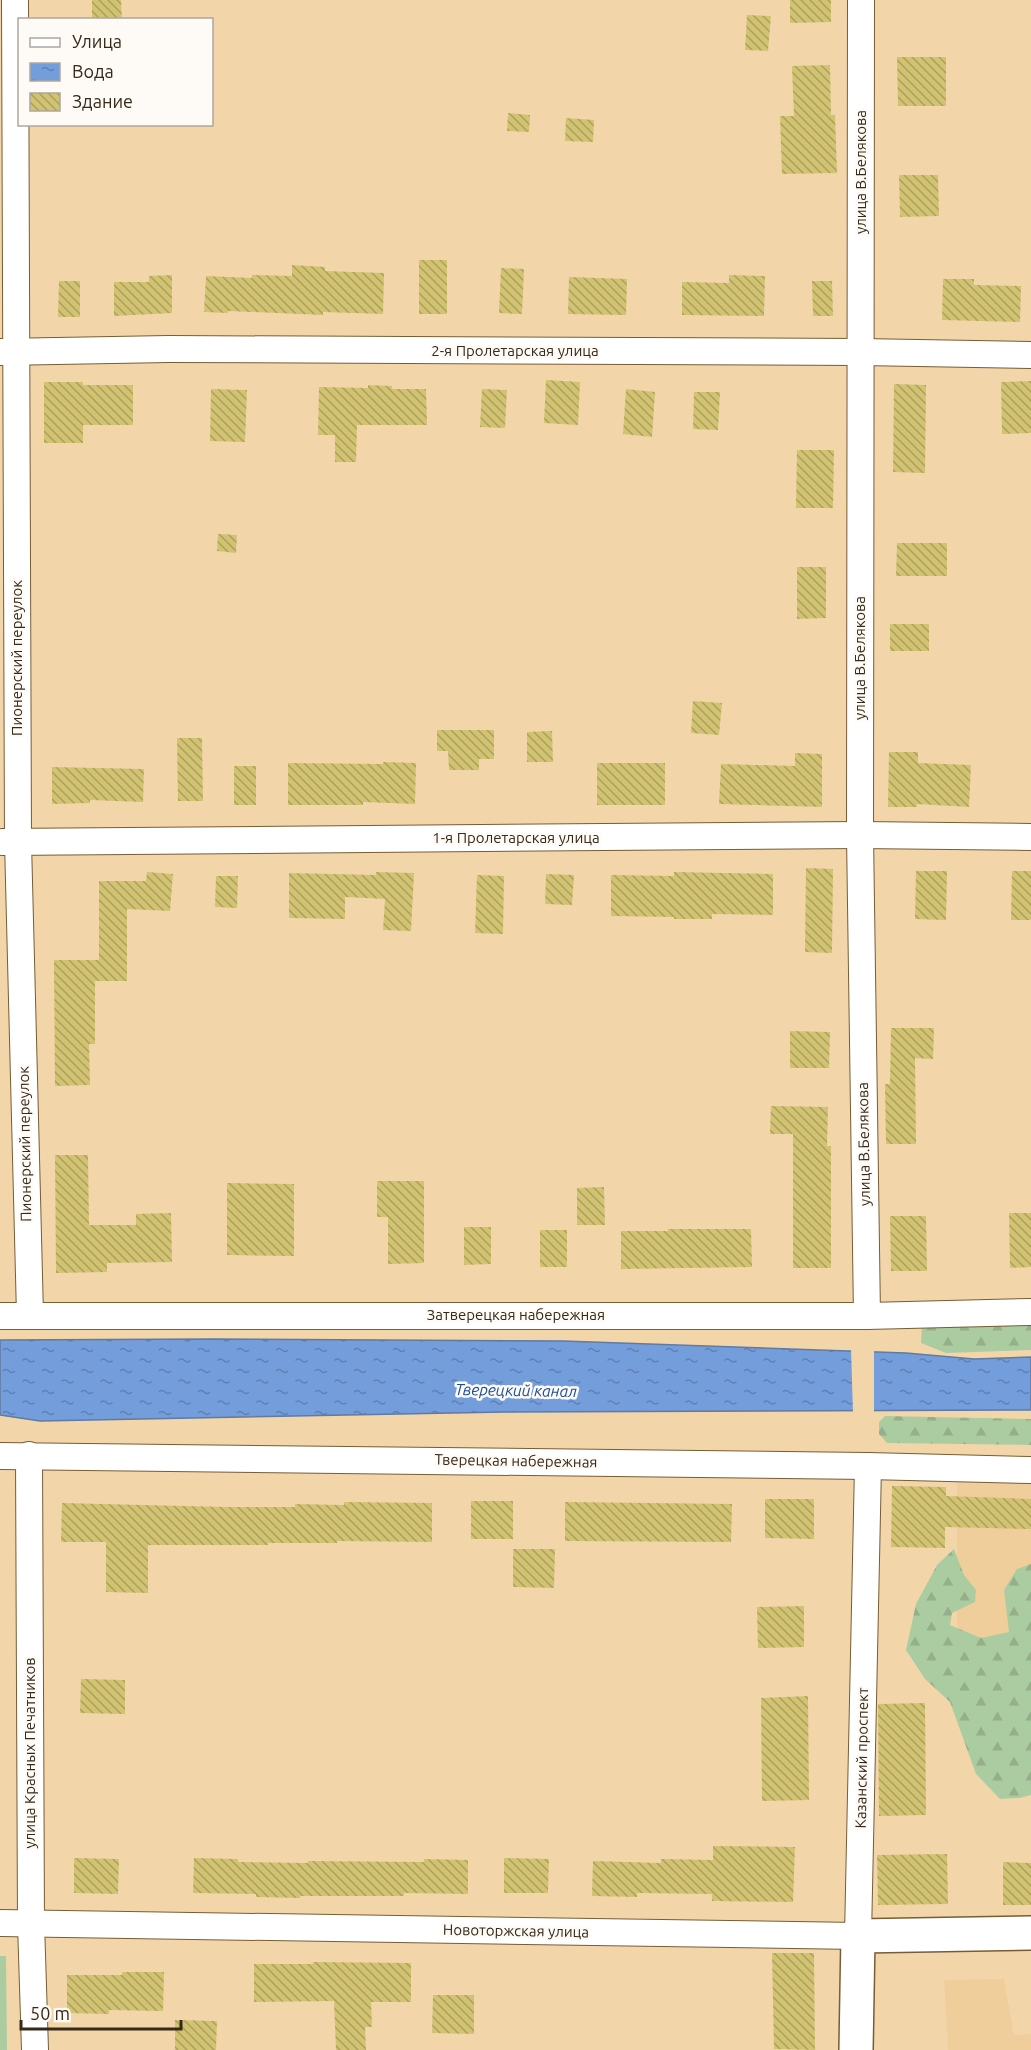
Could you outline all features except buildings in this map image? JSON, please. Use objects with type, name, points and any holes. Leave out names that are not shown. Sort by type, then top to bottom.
[{"type":"main road","name":"Новоторжская улица","points":[[858,1936],[1031,1933]]},
{"type":"main road","name":"Казанский проспект","points":[[856,2050],[858,1936]]},
{"type":"street","name":"Пионерский переулок","points":[[15,0],[8,352],[9,842],[30,1315]]},
{"type":"street","name":"улица В.Белякова","points":[[861,0],[860,835],[867,1316]]},
{"type":"street","name":"2-я Пролетарская улица","points":[[8,352],[169,349],[861,352],[1031,355]]},
{"type":"street","name":"1-я Пролетарская улица","points":[[9,842],[860,835],[1031,837]]},
{"type":"street","name":"Затверецкая набережная","points":[[0,1316],[867,1316],[1031,1312]]},
{"type":"street","name":"улица Красных Печатников","points":[[29,1455],[31,1923],[35,2050]]},
{"type":"street","name":"Тверецкая набережная","points":[[0,1456],[1031,1470]]},
{"type":"street","name":"Казанский проспект","points":[[858,1936],[868,1466]]},
{"type":"street","name":"Новоторжская улица","points":[[0,1923],[858,1936]]},
{"type":"shaded area","points":[[957,1480],[1031,1481],[1031,1646],[957,1644]]},
{"type":"shaded area","points":[[1004,1979],[1014,2035],[1031,2034],[1031,2050],[948,2050],[944,1980]]},
{"type":"green space","points":[[1031,1321],[1031,1350],[946,1353],[921,1343],[922,1324]]},
{"type":"green space","points":[[885,1416],[1031,1419],[1031,1445],[887,1443],[879,1434],[879,1422]]},
{"type":"green space","points":[[954,1549],[964,1575],[976,1590],[975,1602],[952,1613],[950,1625],[981,1638],[1009,1632],[1004,1590],[1017,1569],[1031,1564],[1031,1795],[1000,1799],[976,1774],[950,1702],[925,1679],[906,1650],[916,1604],[937,1565]]},
{"type":"green space","points":[[0,1956],[6,1956],[7,2050],[0,2050]]},
{"type":"water","name":"Тверецкий канал","points":[[0,1340],[563,1341],[906,1353],[974,1359],[1031,1357],[1031,1410],[505,1412],[40,1421],[0,1415]]},
{"type":"pier","points":[[851,1348],[874,1349],[874,1413],[853,1414]]}]
